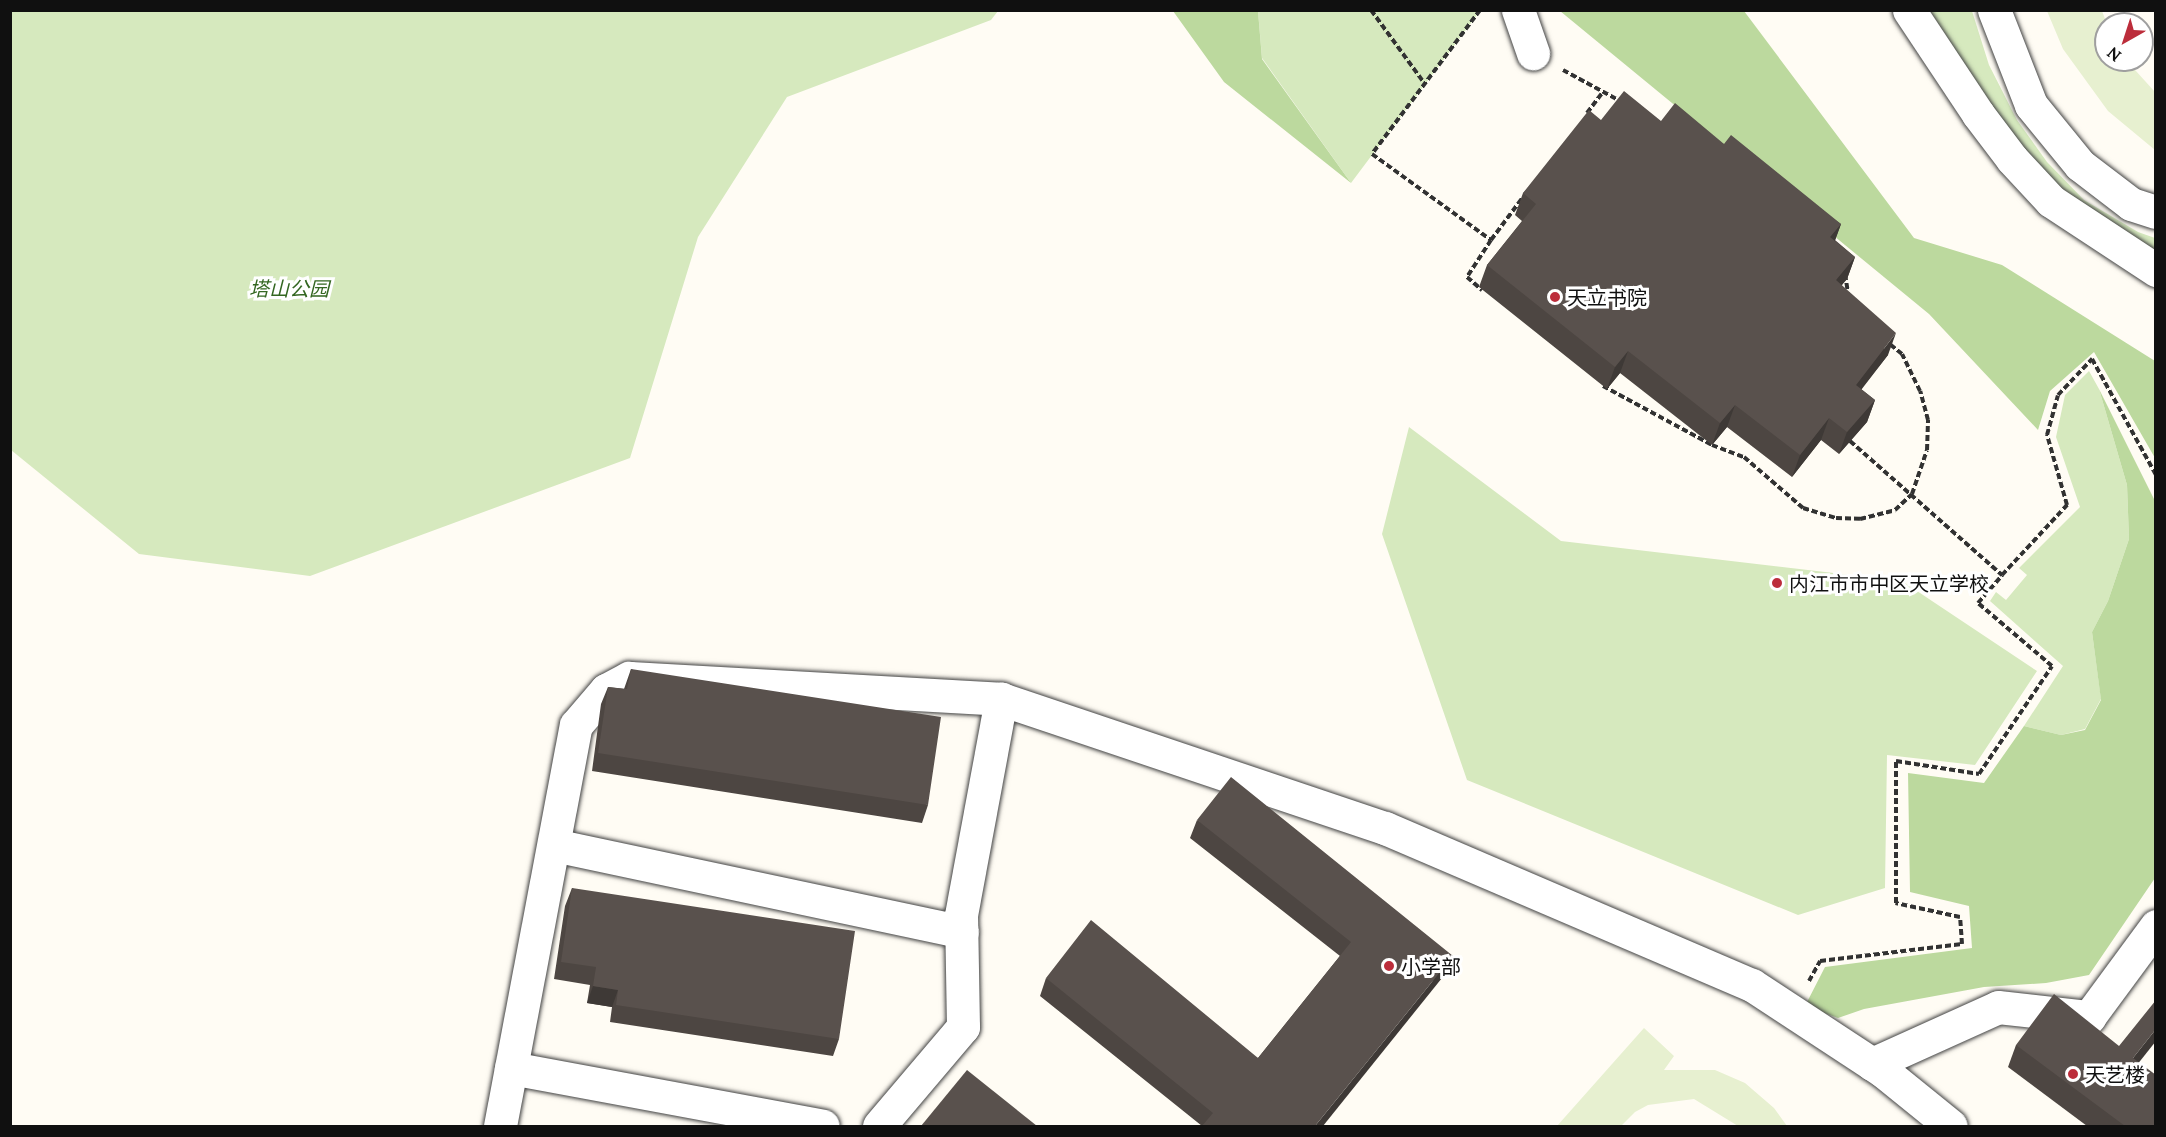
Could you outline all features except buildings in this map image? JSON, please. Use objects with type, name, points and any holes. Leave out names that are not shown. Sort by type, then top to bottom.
[{"type":"street","points":[[1518,10],[1533,53]]},
{"type":"street","points":[[1909,10],[1977,114],[2012,159],[2051,201],[2156,270]]},
{"type":"street","points":[[1994,10],[2031,105],[2080,165],[2131,204],[2156,212]]},
{"type":"street","points":[[500,1126],[576,725],[606,690],[629,678],[1001,699],[1385,828],[1752,985],[1872,1064],[1951,1126]]},
{"type":"street","points":[[879,1126],[963,1027],[962,932],[986,765],[1001,699]]},
{"type":"street","points":[[554,845],[962,932]]},
{"type":"street","points":[[1872,1064],[1998,1007],[2089,1017],[2156,926]]},
{"type":"street","points":[[511,1068],[823,1126]]},
{"type":"path","points":[[1371,10],[1425,84]]},
{"type":"path","points":[[1480,10],[1372,154],[1491,240]]},
{"type":"path","points":[[1533,53],[1623,102]]},
{"type":"path","points":[[1582,119],[1603,92]]},
{"type":"path","points":[[1488,294],[1467,278],[1491,240],[1526,194]]},
{"type":"path","points":[[1842,268],[1848,300]]},
{"type":"path","points":[[1598,382],[1712,445],[1744,457],[1803,508],[1819,514],[1860,519],[1895,510],[1912,494],[1927,450],[1928,420],[1902,354],[1885,340]]},
{"type":"path","points":[[1791,1011],[1821,961],[1962,944],[1960,917],[1896,903],[1896,761],[1979,774],[2052,666],[1978,603],[2067,505],[2047,435],[2058,395],[2092,359],[2156,475]]},
{"type":"path","points":[[1850,441],[2002,575]]},
{"type":"green space","name":"塔山公园","points":[[10,11],[998,11],[991,20],[787,97],[698,237],[630,458],[310,576],[139,554],[11,450]]},
{"type":"green space","points":[[1173,11],[1258,11],[1262,59],[1351,183],[1224,82]]},
{"type":"green space","points":[[1258,11],[1480,11],[1351,183],[1262,58]]},
{"type":"green space","points":[[1560,11],[1744,11],[1914,238],[2002,265],[2155,361],[2155,458],[2094,352],[2050,391],[2038,430],[1929,314]]},
{"type":"green space","points":[[1930,11],[1972,11],[1989,65],[2017,120],[2047,162],[2084,200],[2138,232],[2155,238],[2155,251],[2065,194],[2016,144],[1943,37]]},
{"type":"green space","points":[[2047,11],[2102,11],[2094,12],[2094,72],[2137,72],[2155,92],[2155,150],[2108,111],[2063,49]]},
{"type":"green space","points":[[2089,371],[2099,389],[2127,485],[2129,539],[2108,601],[2092,632],[2101,699],[2085,729],[2061,735],[2024,726],[2063,666],[1990,601],[1996,592],[2006,600],[2027,575],[2019,568],[2080,507],[2056,437],[2065,395]]},
{"type":"green space","points":[[2099,389],[2155,501],[2155,878],[2089,975],[2046,983],[1984,987],[1864,1009],[1838,1018],[1805,1006],[1825,967],[1972,948],[1969,906],[1910,892],[1908,773],[1984,783],[2024,726],[2061,735],[2085,730],[2101,700],[2092,632],[2108,601],[2129,539],[2127,485]]},
{"type":"green space","points":[[1409,427],[1561,541],[1902,581],[2037,671],[1975,765],[1887,755],[1885,888],[1798,915],[1467,780],[1382,534]]},
{"type":"green space","points":[[1644,1028],[1674,1056],[1664,1070],[1715,1070],[1745,1083],[1774,1108],[1787,1126],[1738,1126],[1694,1099],[1648,1105],[1635,1112],[1621,1126],[1557,1126]]},
{"type":"place","name":"天立书院","points":[[1555,297]]},
{"type":"place","name":"内江市市中区天立学校","points":[[1777,583]]},
{"type":"place","name":"小学部","points":[[1389,966]]},
{"type":"place","name":"天艺楼","points":[[2073,1074]]}]
